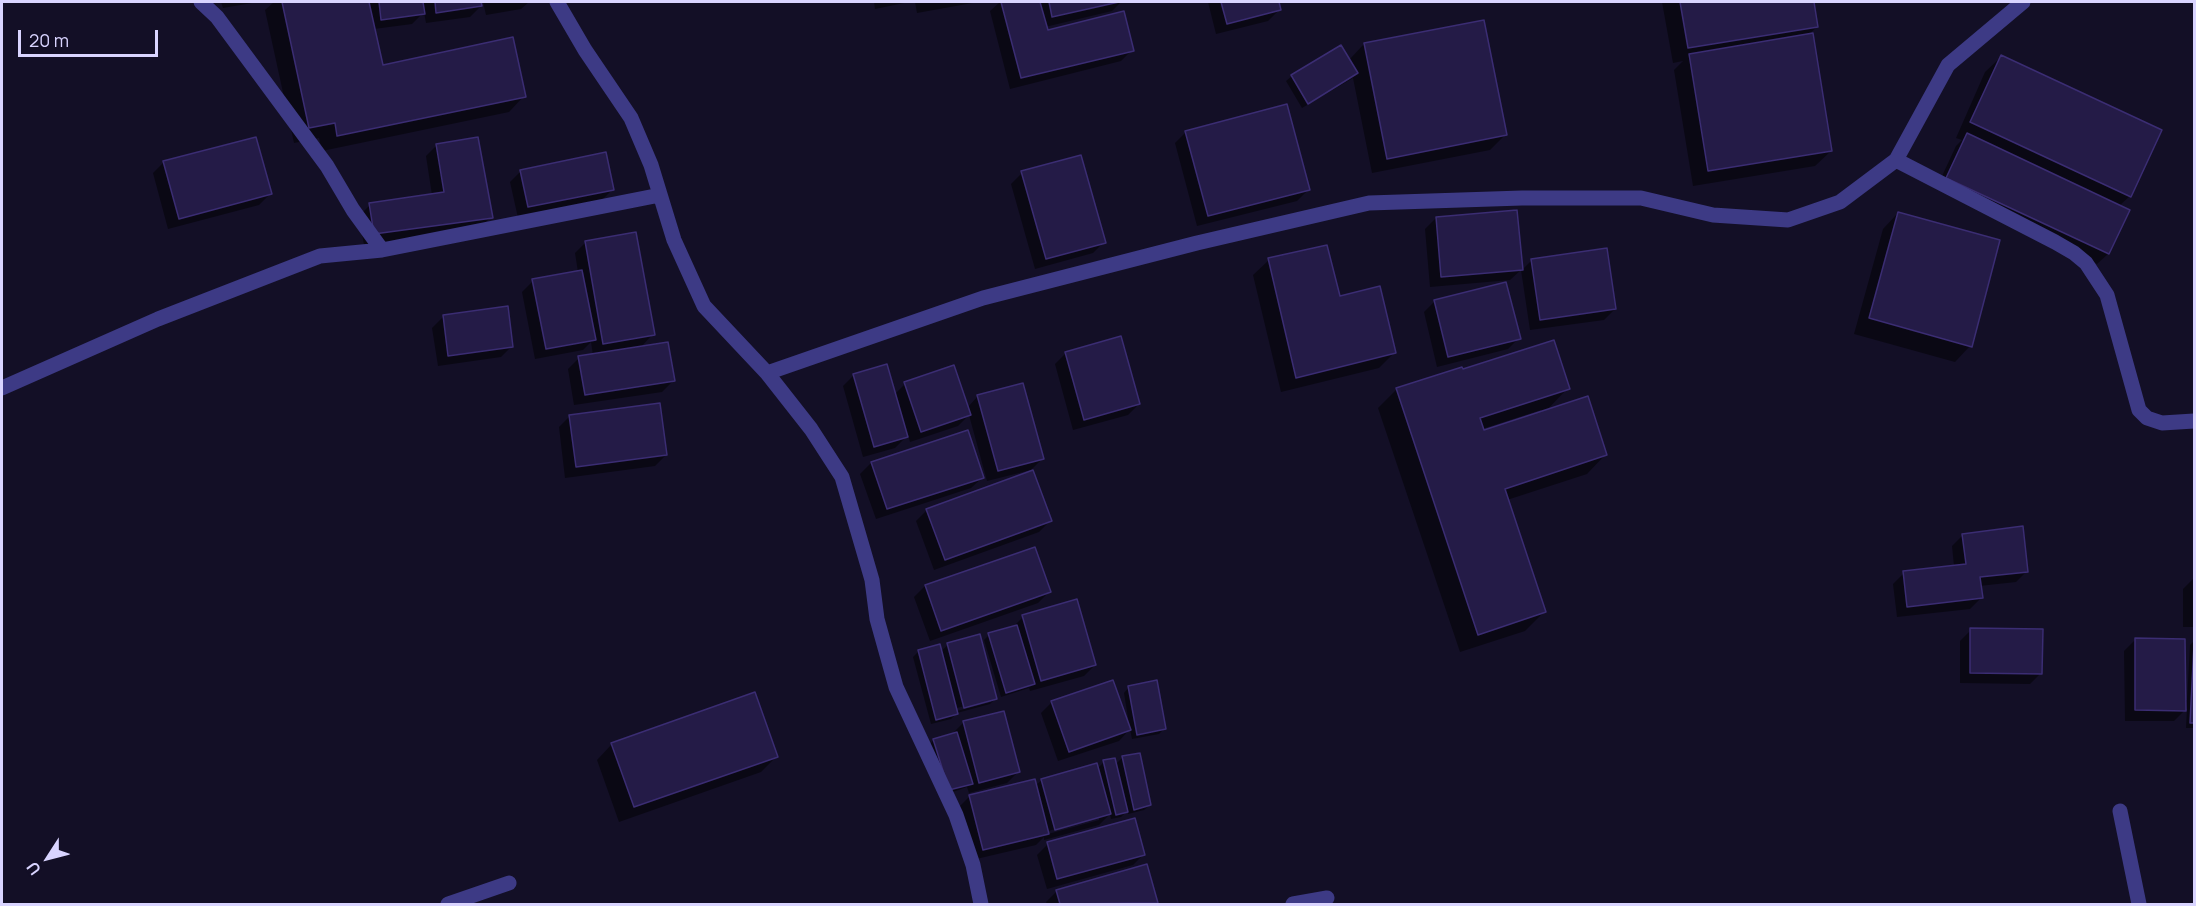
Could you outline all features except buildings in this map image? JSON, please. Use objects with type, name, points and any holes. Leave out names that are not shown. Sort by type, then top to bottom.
[{"type":"street","points":[[201,2],[217,17],[327,166],[353,210],[382,250]]},
{"type":"street","points":[[557,2],[585,50],[631,118],[651,165],[674,240],[704,306],[767,373],[811,429],[842,477],[872,580],[877,619],[896,687],[956,815],[973,865],[981,904]]},
{"type":"street","points":[[767,373],[983,298],[1197,243],[1369,203],[1522,198],[1641,198],[1713,215],[1788,220],[1840,202],[1896,160],[1948,65],[2023,2]]},
{"type":"street","points":[[1896,160],[2055,242],[2086,263],[2107,295],[2139,410],[2147,418],[2162,423],[2194,421]]},
{"type":"street","points":[[2,388],[158,319],[320,256],[382,250],[660,195]]},
{"type":"street","points":[[2120,811],[2139,904]]},
{"type":"street","points":[[448,904],[509,883]]},
{"type":"street","points":[[1293,904],[1327,898]]}]
